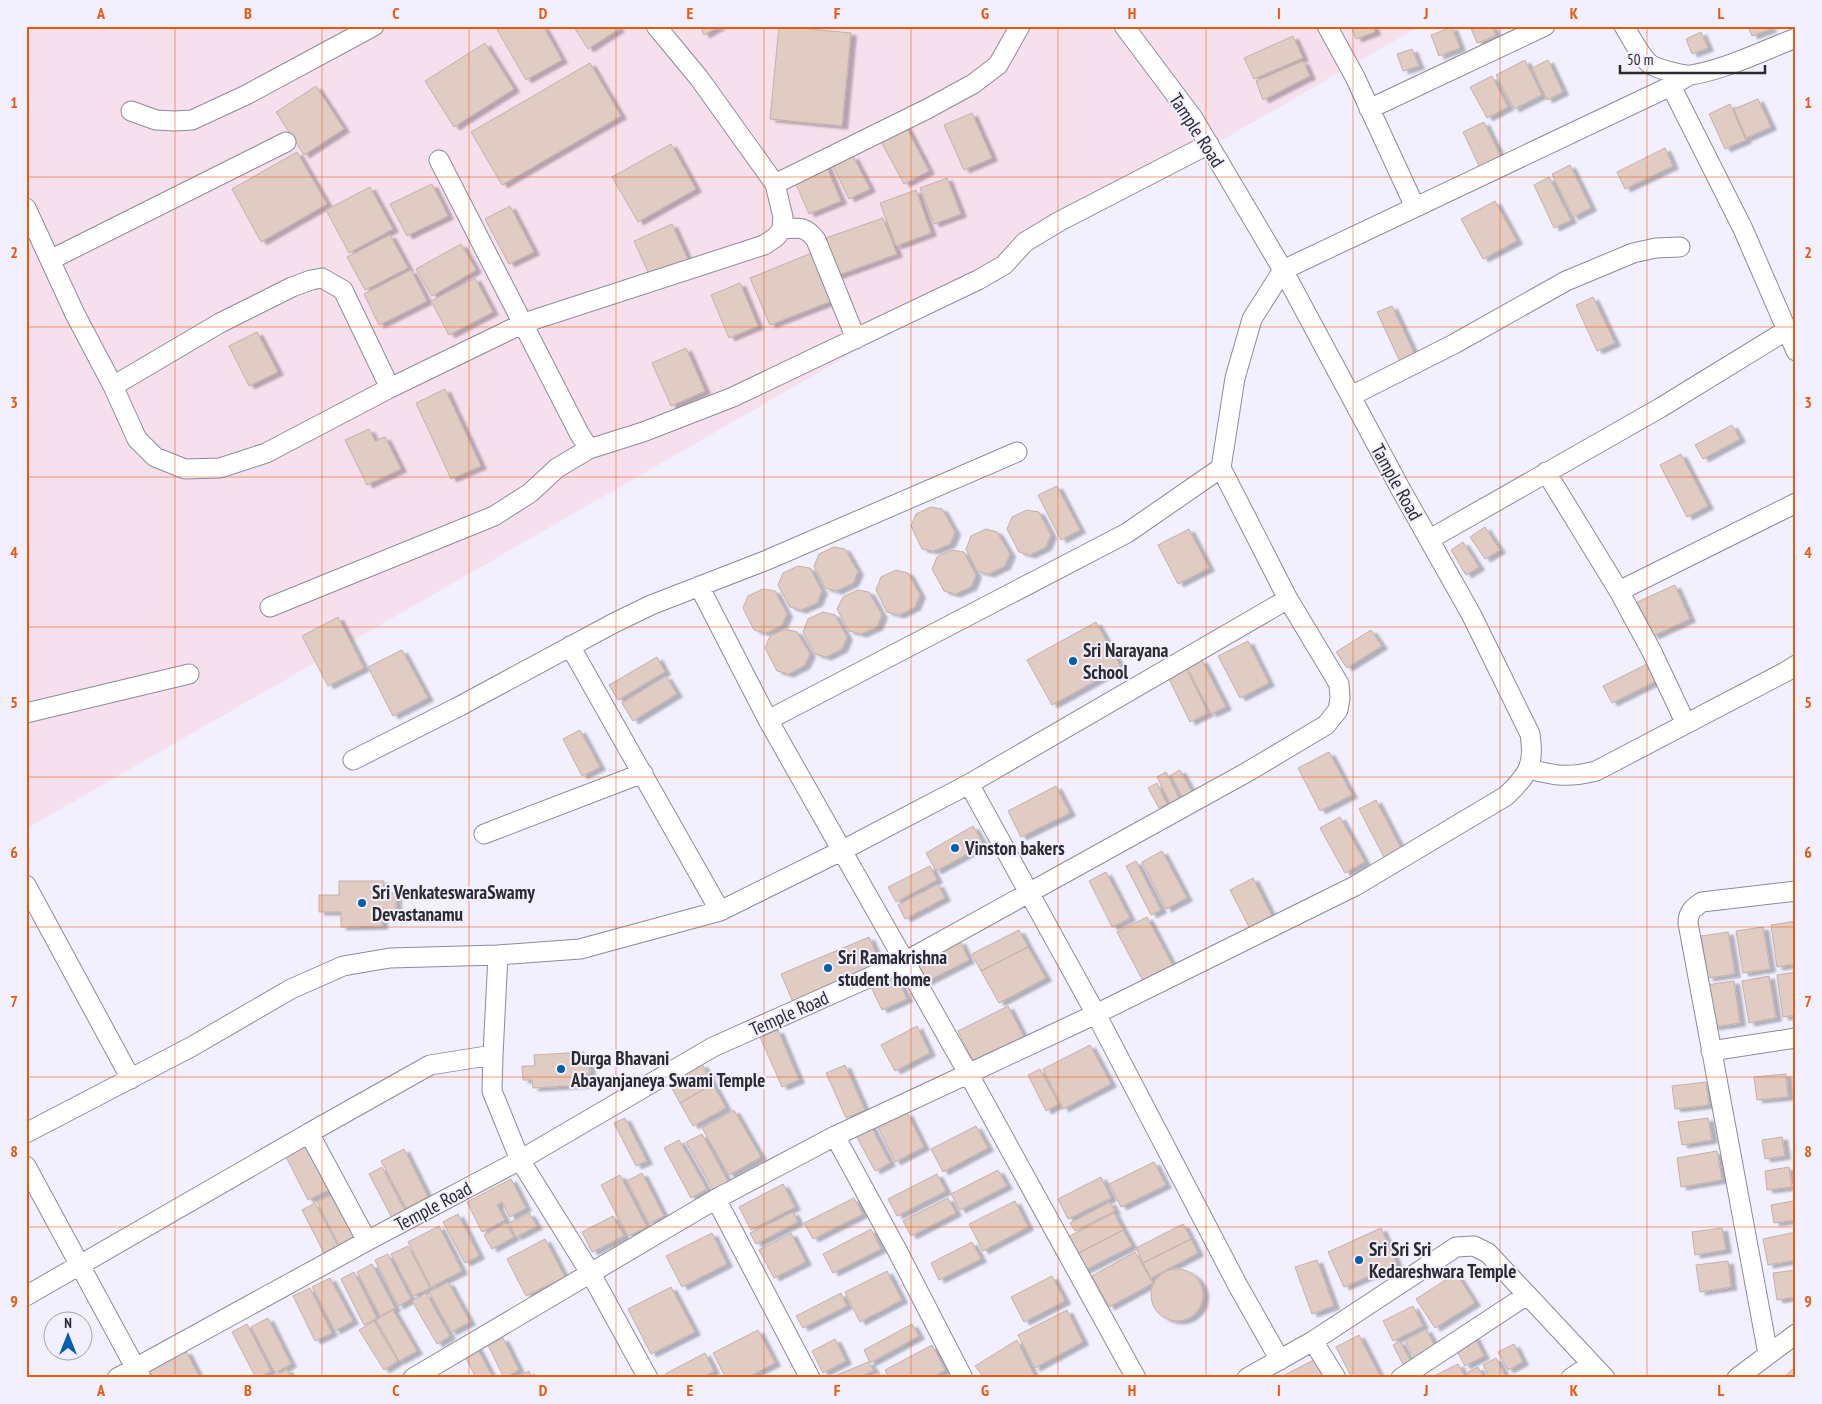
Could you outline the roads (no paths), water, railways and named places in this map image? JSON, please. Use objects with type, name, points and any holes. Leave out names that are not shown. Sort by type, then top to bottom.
[{"type":"street","points":[[131,111],[156,120],[192,120],[246,95],[374,26]]},
{"type":"street","points":[[26,208],[75,314],[113,386],[138,439],[155,457],[185,470],[220,468],[266,452],[390,388],[524,323],[764,245],[776,238],[782,228],[783,217],[775,184],[699,78],[656,26]]},
{"type":"street","points":[[775,184],[927,109],[973,84],[998,65],[1020,26]]},
{"type":"street","name":"Tample Road","points":[[1124,26],[1194,118],[1283,270],[1471,614],[1530,734],[1533,752],[1529,769]]},
{"type":"street","points":[[1326,26],[1355,77],[1415,207]]},
{"type":"street","points":[[1369,109],[1545,26]]},
{"type":"street","points":[[1624,26],[1637,48],[1650,64],[1688,76]]},
{"type":"street","points":[[768,720],[1127,533],[1220,468],[1235,378],[1252,319],[1283,270],[1671,86],[1688,76],[1723,66],[1796,38]]},
{"type":"street","points":[[1671,86],[1742,228],[1796,351]]},
{"type":"street","points":[[50,260],[286,142]]},
{"type":"street","points":[[270,607],[494,516],[530,494],[557,468],[589,449],[643,432],[733,398],[978,280],[1004,265],[1025,242],[1208,144]]},
{"type":"street","points":[[439,160],[589,449]]},
{"type":"street","points":[[782,228],[801,228],[810,232],[816,240],[856,339]]},
{"type":"street","points":[[1351,396],[1454,344],[1566,281],[1633,253],[1656,248],[1680,247]]},
{"type":"street","points":[[113,386],[220,323],[292,287],[322,278],[343,290],[390,388]]},
{"type":"street","points":[[1430,539],[1660,408],[1787,330]]},
{"type":"street","points":[[353,760],[651,605],[821,537],[1017,452]]},
{"type":"street","name":"Temple Road","points":[[117,1378],[138,1373],[367,1241],[520,1160],[713,1047],[904,962],[1249,771],[1326,725],[1338,710],[1340,698],[1339,684],[1288,599],[1220,468]]},
{"type":"street","points":[[1546,472],[1619,591],[1652,652],[1686,724]]},
{"type":"street","points":[[1619,591],[1796,503]]},
{"type":"street","points":[[699,586],[768,720],[968,1073],[1136,1378]]},
{"type":"street","points":[[26,1133],[191,1047],[291,989],[344,966],[390,958],[498,955],[580,949],[720,910],[841,851],[969,784],[1288,599]]},
{"type":"street","points":[[570,646],[720,910]]},
{"type":"street","points":[[414,1378],[716,1199],[835,1136],[1096,1014],[1355,886],[1506,796],[1520,783],[1529,769],[1554,776],[1576,776],[1596,771],[1796,665]]},
{"type":"street","points":[[26,713],[189,674]]},
{"type":"street","points":[[484,834],[643,773]]},
{"type":"street","points":[[969,784],[1096,1014],[1237,1284],[1280,1360]]},
{"type":"street","points":[[26,884],[131,1079]]},
{"type":"street","points":[[1768,1354],[1711,1051],[1688,915],[1692,908],[1702,902],[1796,891]]},
{"type":"street","points":[[498,955],[492,1091],[520,1160],[591,1274],[648,1378]]},
{"type":"street","points":[[1711,1051],[1796,1038]]},
{"type":"street","points":[[26,1296],[430,1065],[493,1056]]},
{"type":"street","points":[[309,1133],[367,1241]]},
{"type":"street","points":[[835,1136],[897,1250],[963,1378]]},
{"type":"street","points":[[26,1166],[138,1373]]},
{"type":"street","points":[[716,1199],[810,1378]]},
{"type":"street","points":[[1248,1378],[1313,1341],[1456,1247],[1474,1246],[1488,1253],[1605,1378]]},
{"type":"street","points":[[1401,1378],[1527,1294]]},
{"type":"street","points":[[1737,1378],[1757,1372],[1768,1354],[1796,1334]]},
{"type":"street","points":[[1313,1341],[1336,1378]]},
{"type":"street","points":[[1571,1378],[1592,1364]]},
{"type":"place","name":"Sri Narayana School","points":[[1073,661]]},
{"type":"place","name":"Vinston bakers","points":[[955,848]]},
{"type":"place","name":"Sri VenkateswaraSwamy Devastanamu","points":[[362,903]]},
{"type":"place","name":"Sri Ramakrishna student home","points":[[828,968]]},
{"type":"place","name":"Durga Bhavani Abayanjaneya Swami Temple","points":[[561,1069]]},
{"type":"place","name":"Sri Sri Sri Kedareshwara Temple","points":[[1359,1260]]}]
